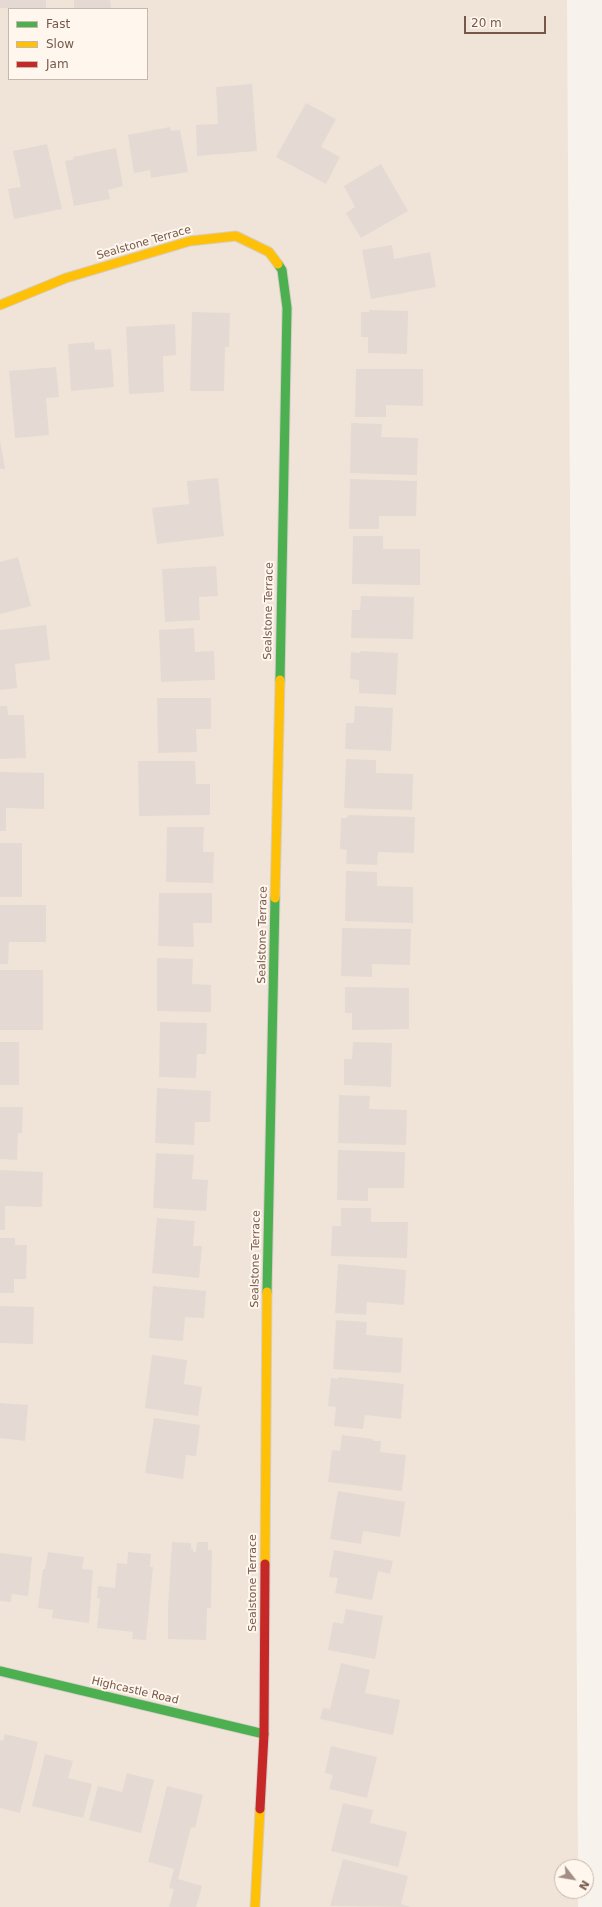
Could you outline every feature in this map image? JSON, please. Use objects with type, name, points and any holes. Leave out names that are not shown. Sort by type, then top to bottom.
[{"type":"street","name":"Sealstone Terrace","points":[[0,305],[66,278],[190,241],[236,236],[269,252],[282,270],[287,308],[266,1343],[264,1734],[255,1907]]},
{"type":"street","name":"Highcastle Road","points":[[0,1671],[264,1734]]},
{"type":"shaded area","points":[[0,0],[567,0],[578,1859],[554,1859],[554,1899],[578,1899],[578,1907],[0,1907]]},
{"type":"building","points":[[0,0],[46,0],[46,8],[0,8]]},
{"type":"building","points":[[74,0],[110,0],[111,8],[74,8]]},
{"type":"building","points":[[252,84],[257,151],[197,156],[196,125],[218,124],[216,87]]},
{"type":"building","points":[[306,103],[336,119],[321,147],[340,157],[326,184],[276,157]]},
{"type":"building","points":[[170,127],[171,131],[180,130],[188,172],[151,178],[150,170],[134,173],[128,135]]},
{"type":"building","points":[[47,144],[62,209],[14,219],[8,189],[21,187],[13,151]]},
{"type":"building","points":[[116,148],[123,186],[108,190],[110,199],[74,206],[65,161],[74,159],[73,157]]},
{"type":"building","points":[[381,164],[408,211],[361,238],[346,213],[355,207],[344,186]]},
{"type":"building","points":[[392,245],[394,259],[430,252],[436,287],[371,299],[362,250]]},
{"type":"building","points":[[369,310],[408,311],[407,354],[368,353],[368,337],[361,337],[361,312],[370,312]]},
{"type":"building","points":[[192,312],[230,313],[229,347],[225,347],[224,391],[190,391]]},
{"type":"building","points":[[175,324],[176,355],[163,356],[164,392],[129,394],[126,327]]},
{"type":"building","points":[[94,342],[95,350],[111,349],[114,387],[71,391],[68,344]]},
{"type":"building","points":[[56,367],[59,397],[46,398],[49,435],[15,438],[9,371]]},
{"type":"building","points":[[356,369],[423,369],[423,406],[386,405],[386,417],[355,417]]},
{"type":"building","points":[[351,423],[382,424],[381,437],[418,438],[417,475],[350,473]]},
{"type":"building","points":[[0,440],[5,469],[0,469]]},
{"type":"building","points":[[218,478],[224,536],[157,544],[152,508],[189,504],[187,481]]},
{"type":"building","points":[[350,479],[417,481],[416,516],[379,516],[379,529],[349,529]]},
{"type":"building","points":[[353,536],[383,536],[383,549],[420,549],[420,585],[352,584]]},
{"type":"building","points":[[18,557],[31,606],[0,614],[0,562]]},
{"type":"building","points":[[216,566],[218,596],[199,597],[200,620],[165,622],[162,569]]},
{"type":"building","points":[[361,596],[414,597],[413,639],[351,638],[352,610],[360,610]]},
{"type":"building","points":[[46,625],[50,660],[15,664],[17,688],[0,690],[0,630]]},
{"type":"building","points":[[194,628],[195,652],[214,651],[215,680],[161,682],[159,630]]},
{"type":"building","points":[[360,651],[398,653],[396,695],[359,693],[359,680],[350,679],[351,652],[360,653]]},
{"type":"building","points":[[157,698],[211,698],[211,729],[196,729],[197,752],[158,753]]},
{"type":"building","points":[[0,706],[7,706],[8,715],[24,715],[26,758],[0,759]]},
{"type":"building","points":[[355,706],[393,708],[391,751],[345,749],[346,723],[354,723]]},
{"type":"building","points":[[346,759],[376,760],[376,773],[413,774],[412,810],[344,808]]},
{"type":"building","points":[[138,761],[195,761],[196,784],[210,784],[210,815],[139,816]]},
{"type":"building","points":[[0,772],[44,773],[44,809],[6,808],[6,831],[0,831]]},
{"type":"building","points":[[348,815],[415,817],[414,853],[378,852],[377,865],[346,864],[347,850],[340,849],[341,818],[347,818]]},
{"type":"building","points":[[167,827],[204,827],[203,852],[214,852],[213,883],[166,882]]},
{"type":"building","points":[[0,843],[22,843],[22,897],[0,897]]},
{"type":"building","points":[[346,871],[377,872],[377,886],[413,887],[413,923],[345,921]]},
{"type":"building","points":[[159,893],[212,893],[212,923],[193,923],[194,947],[158,946]]},
{"type":"building","points":[[0,905],[46,905],[46,942],[9,942],[8,964],[0,964]]},
{"type":"building","points":[[342,928],[411,929],[410,965],[372,964],[372,977],[341,976]]},
{"type":"building","points":[[157,958],[193,959],[192,984],[211,985],[211,1012],[157,1011]]},
{"type":"building","points":[[0,970],[43,970],[43,1030],[0,1030]]},
{"type":"building","points":[[345,987],[409,988],[409,1029],[352,1030],[352,1013],[345,1013]]},
{"type":"building","points":[[160,1022],[207,1023],[206,1054],[197,1054],[196,1078],[159,1077]]},
{"type":"building","points":[[0,1042],[19,1042],[19,1085],[0,1085]]},
{"type":"building","points":[[353,1042],[392,1043],[391,1087],[344,1085],[344,1059],[352,1059]]},
{"type":"building","points":[[157,1088],[211,1091],[210,1122],[195,1122],[194,1145],[155,1143]]},
{"type":"building","points":[[339,1095],[370,1096],[369,1109],[407,1110],[406,1145],[338,1143]]},
{"type":"building","points":[[0,1107],[23,1107],[22,1133],[18,1133],[17,1160],[0,1159]]},
{"type":"building","points":[[338,1150],[405,1152],[404,1188],[368,1188],[368,1201],[337,1200]]},
{"type":"building","points":[[156,1153],[194,1155],[192,1179],[208,1180],[206,1211],[153,1208]]},
{"type":"building","points":[[0,1170],[43,1172],[42,1207],[5,1206],[5,1230],[0,1230]]},
{"type":"building","points":[[341,1208],[371,1208],[371,1222],[408,1222],[407,1258],[331,1256],[332,1226],[341,1226]]},
{"type":"building","points":[[157,1218],[195,1221],[193,1246],[202,1246],[199,1278],[152,1273]]},
{"type":"building","points":[[0,1238],[15,1238],[15,1245],[27,1245],[26,1279],[14,1279],[14,1293],[0,1293]]},
{"type":"building","points":[[338,1264],[406,1270],[404,1305],[367,1302],[366,1315],[335,1313]]},
{"type":"building","points":[[153,1286],[206,1291],[204,1318],[185,1317],[183,1341],[149,1338]]},
{"type":"building","points":[[0,1306],[34,1307],[33,1344],[0,1343]]},
{"type":"building","points":[[336,1320],[367,1322],[366,1335],[403,1338],[401,1373],[333,1369]]},
{"type":"building","points":[[152,1355],[187,1360],[184,1384],[202,1387],[198,1416],[145,1408]]},
{"type":"building","points":[[338,1377],[404,1384],[401,1419],[365,1415],[363,1429],[334,1426],[336,1407],[328,1406],[331,1378],[338,1379]]},
{"type":"building","points":[[0,1403],[28,1405],[25,1441],[0,1438]]},
{"type":"building","points":[[154,1418],[200,1425],[196,1456],[186,1455],[183,1479],[145,1473]]},
{"type":"building","points":[[342,1435],[373,1439],[373,1441],[381,1441],[380,1452],[406,1455],[402,1491],[328,1482],[332,1450],[340,1451]]},
{"type":"building","points":[[338,1491],[405,1502],[400,1537],[363,1531],[361,1544],[330,1539]]},
{"type":"building","points":[[172,1542],[191,1543],[191,1549],[193,1549],[193,1552],[196,1552],[197,1542],[208,1542],[208,1550],[212,1550],[211,1608],[207,1608],[206,1640],[168,1639],[168,1608]]},
{"type":"building","points":[[334,1550],[393,1561],[390,1574],[378,1571],[372,1600],[335,1593],[338,1578],[329,1577]]},
{"type":"building","points":[[48,1552],[84,1557],[82,1569],[93,1570],[89,1623],[52,1618],[53,1610],[38,1608],[43,1569],[45,1569]]},
{"type":"building","points":[[128,1552],[151,1554],[150,1567],[153,1567],[146,1640],[132,1639],[133,1632],[97,1628],[100,1599],[97,1598],[98,1586],[115,1588],[117,1563],[127,1564]]},
{"type":"building","points":[[0,1553],[32,1557],[28,1596],[12,1594],[11,1602],[0,1601]]},
{"type":"building","points":[[346,1609],[383,1616],[375,1659],[328,1650],[333,1622],[343,1624]]},
{"type":"building","points":[[341,1663],[370,1670],[365,1693],[400,1700],[393,1735],[320,1719],[323,1708],[330,1709]]},
{"type":"building","points":[[5,1734],[38,1742],[20,1813],[0,1808],[0,1740],[3,1741]]},
{"type":"building","points":[[331,1746],[377,1757],[367,1798],[329,1789],[333,1775],[325,1773]]},
{"type":"building","points":[[45,1754],[73,1761],[68,1778],[92,1784],[83,1818],[32,1806]]},
{"type":"building","points":[[127,1773],[154,1780],[141,1833],[89,1820],[98,1786],[122,1792]]},
{"type":"building","points":[[167,1786],[203,1795],[195,1828],[191,1827],[178,1879],[202,1886],[196,1907],[169,1907],[174,1889],[169,1888],[174,1869],[148,1862]]},
{"type":"building","points":[[343,1803],[373,1810],[370,1823],[407,1832],[398,1867],[331,1851]]},
{"type":"building","points":[[343,1859],[408,1876],[401,1904],[411,1907],[330,1906]]},
{"type":"traffic: fast","points":[[278,264],[282,270],[287,308],[280,680]]},
{"type":"traffic: fast","points":[[267,1292],[275,898]]},
{"type":"traffic: fast","points":[[0,1671],[264,1734]]},
{"type":"traffic: slow","points":[[0,305],[66,278],[190,241],[236,236],[269,252],[278,264]]},
{"type":"traffic: slow","points":[[275,898],[280,680]]},
{"type":"traffic: slow","points":[[265,1564],[267,1292]]},
{"type":"traffic: slow","points":[[255,1907],[260,1809]]},
{"type":"traffic: jam","points":[[260,1809],[264,1734],[265,1564]]}]
